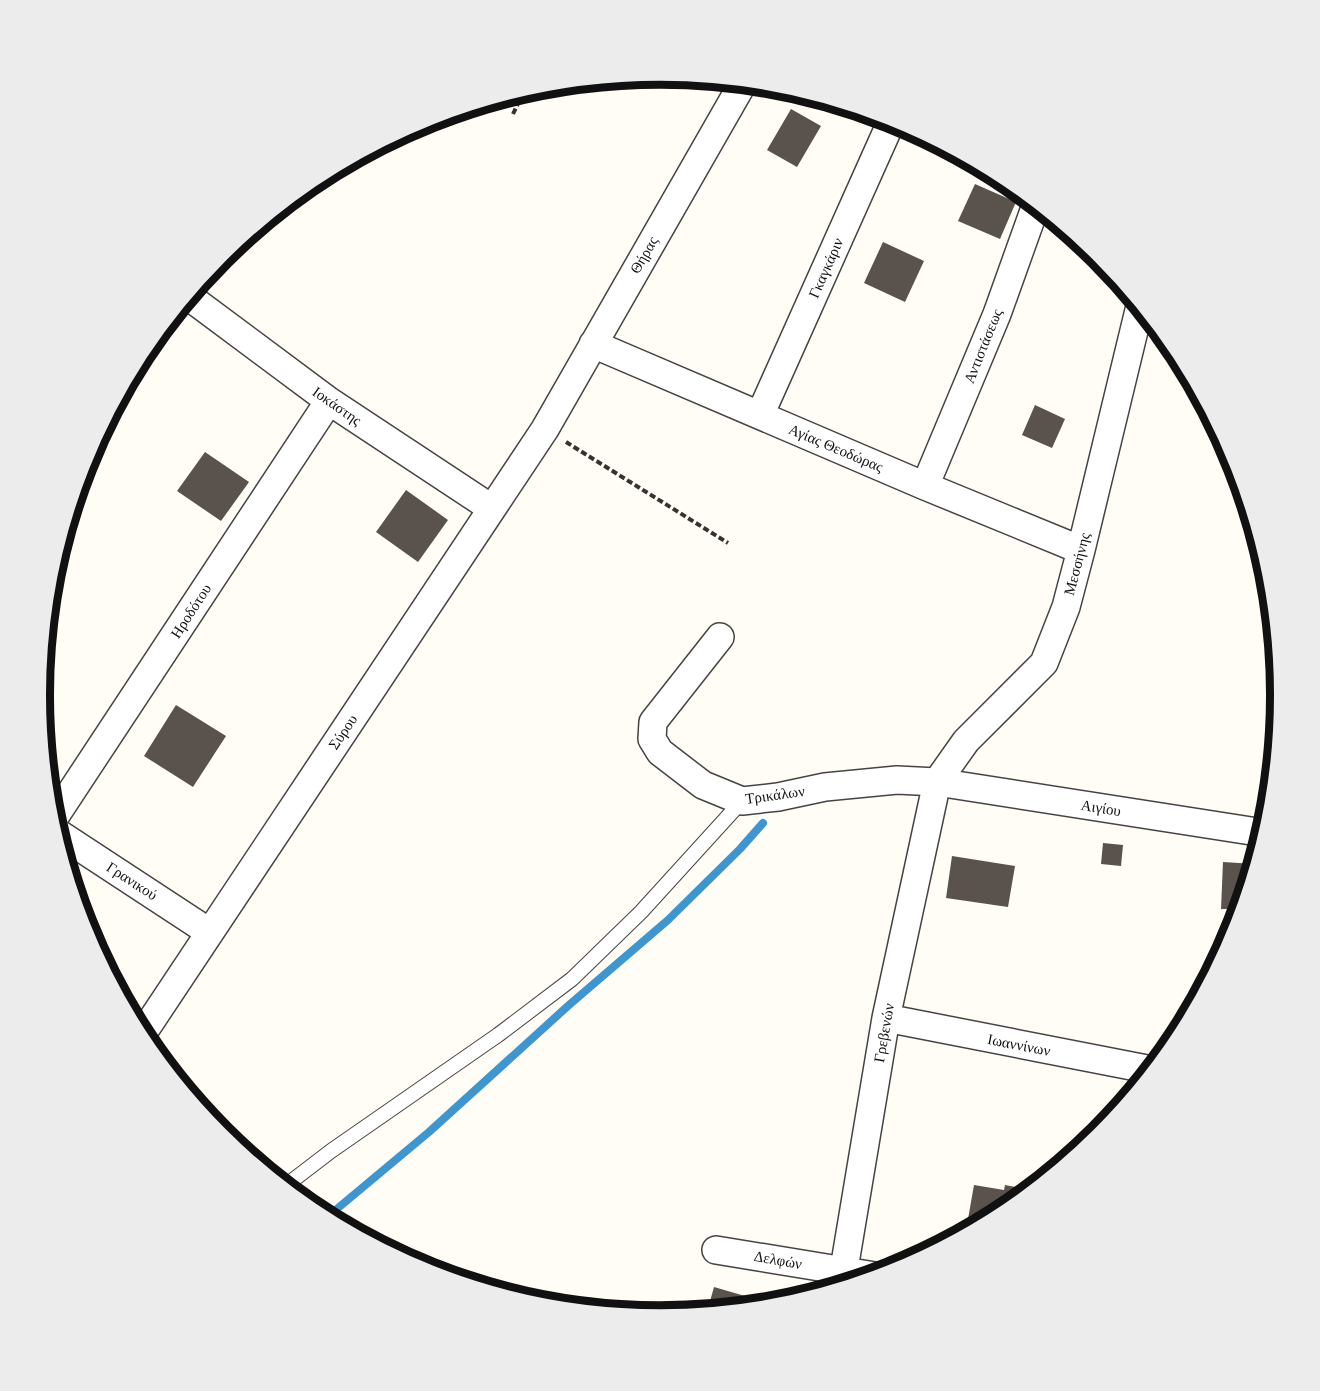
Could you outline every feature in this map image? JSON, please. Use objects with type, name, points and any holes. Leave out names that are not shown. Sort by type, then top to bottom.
[{"type":"street","name":"Θήρας","points":[[545,429],[739,90]]},
{"type":"street","name":"Γκαγκάριν","points":[[760,416],[888,129]]},
{"type":"street","name":"Αντιστάσεως","points":[[925,486],[997,314],[1033,212]]},
{"type":"street","name":"Ιοκάστης","points":[[195,301],[329,401],[491,508]]},
{"type":"street","name":"Μεσσήνης","points":[[937,782],[966,741],[1044,663],[1066,608],[1138,316]]},
{"type":"street","name":"Αγίας Θεοδώρας","points":[[593,344],[1081,550]]},
{"type":"street","name":"Ηροδότου","points":[[60,809],[329,401]]},
{"type":"street","name":"Σύρου","points":[[147,1027],[545,429]]},
{"type":"street","name":"Τρικάλων","points":[[720,637],[653,722],[652,739],[660,752],[703,785],[742,801],[835,786],[897,780],[937,782]]},
{"type":"street","name":"Αιγίου","points":[[937,782],[1255,833]]},
{"type":"street","name":"Γρεβενών","points":[[842,1278],[886,1018],[937,782]]},
{"type":"street","name":"Γρανικού","points":[[66,838],[209,932]]},
{"type":"street","name":"Ιωαννίνων","points":[[886,1018],[1143,1068]]},
{"type":"street","name":"Δελφών","points":[[716,1250],[840,1279]]},
{"type":"lane","points":[[291,1182],[331,1151],[508,1029],[572,979],[627,926],[742,801]]},
{"type":"path","points":[[513,114],[519,102]]},
{"type":"path","points":[[545,429],[728,543]]},
{"type":"building","points":[[791,109],[821,126],[797,167],[767,150]]},
{"type":"building","points":[[975,184],[1016,202],[1000,239],[958,221]]},
{"type":"building","points":[[883,242],[924,261],[905,302],[864,283]]},
{"type":"building","points":[[1035,405],[1065,419],[1052,448],[1022,435]]},
{"type":"building","points":[[205,452],[249,482],[221,521],[177,491]]},
{"type":"building","points":[[406,490],[448,520],[418,562],[376,532]]},
{"type":"building","points":[[176,705],[226,736],[193,787],[144,756]]},
{"type":"building","points":[[1266,739],[1269,739],[1264,780],[1261,779]]},
{"type":"building","points":[[1103,843],[1123,845],[1121,866],[1101,864]]},
{"type":"building","points":[[952,856],[1015,866],[1008,907],[946,898]]},
{"type":"building","points":[[1223,862],[1247,864],[1232,909],[1221,909]]},
{"type":"building","points":[[974,1185],[1004,1190],[1005,1185],[1021,1188],[972,1220],[968,1219]]},
{"type":"building","points":[[714,1287],[745,1296],[744,1300],[709,1304]]},
{"type":"waterway","points":[[334,1211],[429,1132],[569,1005],[668,920],[763,823]]}]
